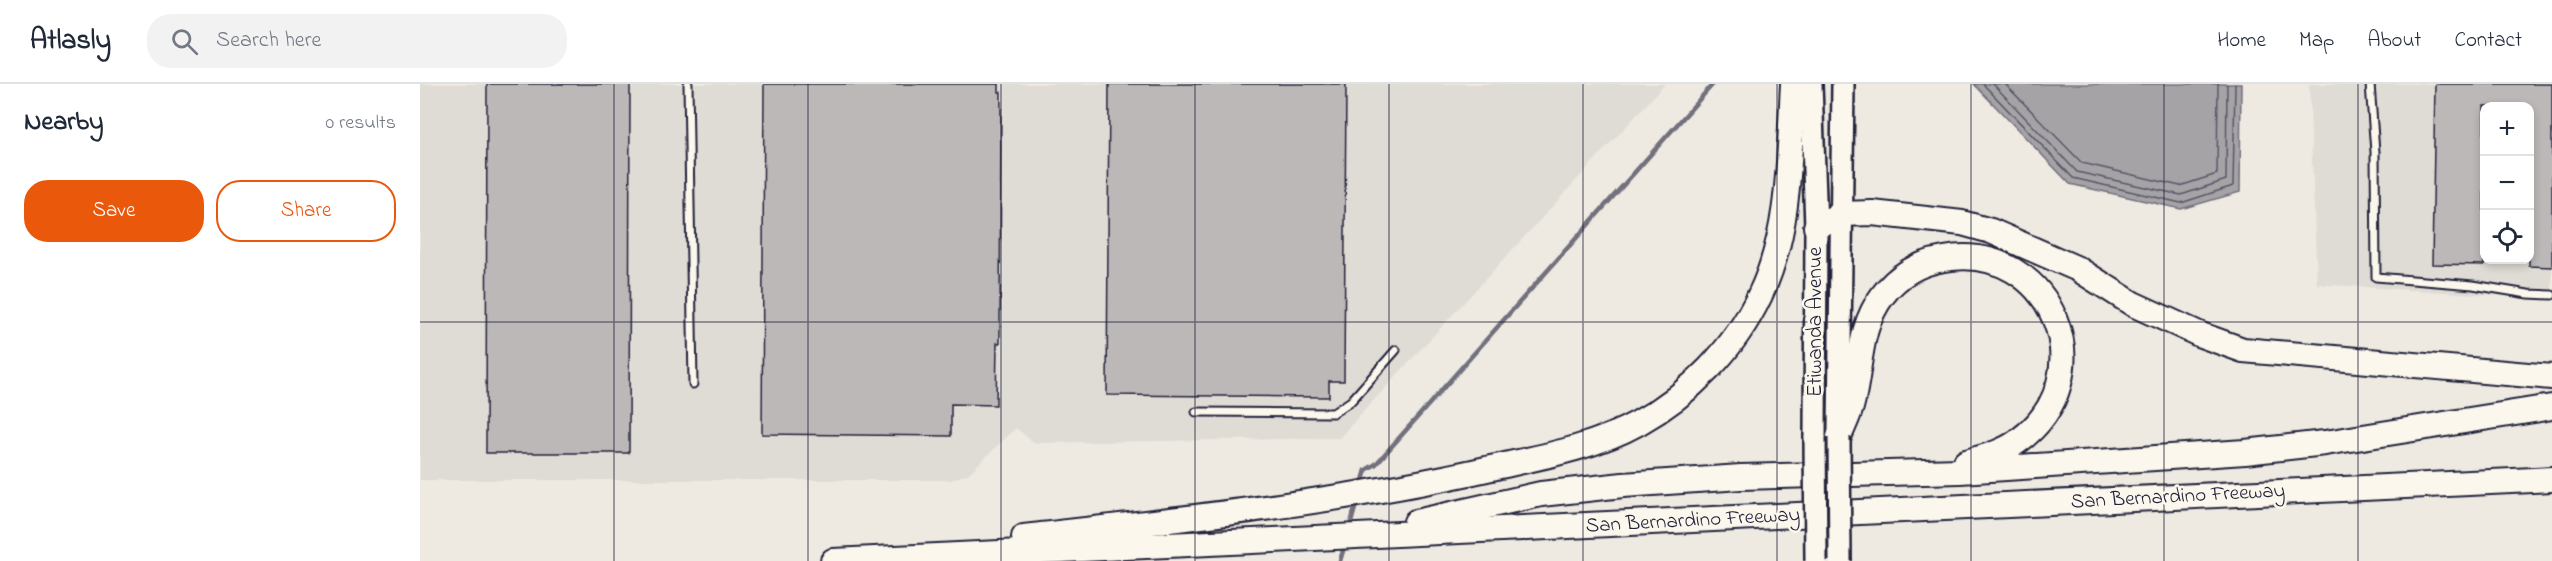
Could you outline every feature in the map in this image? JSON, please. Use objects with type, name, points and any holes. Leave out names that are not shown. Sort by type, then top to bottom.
[{"type":"highway","points":[[850,560],[883,550],[1020,537],[1268,508],[1340,497],[1468,473],[1596,441],[1636,424],[1669,403],[1700,378],[1744,324],[1761,294],[1772,264],[1788,184],[1792,84]]},
{"type":"highway","points":[[1816,227],[1841,214],[1886,214],[1962,223],[1991,231],[2078,269],[2133,304],[2243,350],[2552,377]]},
{"type":"highway","points":[[1839,437],[1851,407],[1864,333],[1873,309],[1894,282],[1919,266],[1950,258],[1980,259],[2010,269],[2027,280],[2043,298],[2059,328],[2063,348],[2063,369],[2052,406],[2016,443],[1992,455],[1962,463],[1895,472]]},
{"type":"highway","points":[[1359,534],[1541,494],[1741,477],[1972,471],[2245,452],[2336,442],[2552,407]]},
{"type":"highway","name":"San Bernardino Freeway","points":[[833,561],[1359,534],[1629,524],[2552,479]]},
{"type":"main road","name":"Etiwanda Avenue","points":[[1811,84],[1816,227],[1816,561]]},
{"type":"main road","name":"Etiwanda Avenue","points":[[1840,561],[1843,84]]},
{"type":"lane","points":[[688,84],[693,384]]},
{"type":"lane","points":[[2370,84],[2375,152],[2376,277],[2473,285],[2528,294],[2552,295]]},
{"type":"lane","points":[[1196,412],[1333,413],[1351,401],[1396,350]]},
{"type":"shaded area","points":[[420,84],[1665,84],[1339,438],[1034,443],[1016,428],[968,474],[951,480],[420,480]]},
{"type":"shaded area","points":[[2309,84],[2552,84],[2552,299],[2317,284]]},
{"type":"water","points":[[1974,84],[2241,84],[2240,192],[2181,209],[2070,184]]},
{"type":"building","points":[[487,84],[630,84],[629,453],[486,453]]},
{"type":"building","points":[[764,84],[999,84],[999,92],[1001,92],[1000,343],[997,343],[996,405],[951,404],[951,436],[762,434]]},
{"type":"building","points":[[1109,84],[1346,84],[1344,381],[1329,381],[1329,397],[1107,395]]},
{"type":"building","points":[[2435,84],[2552,84],[2552,267],[2529,266],[2529,264],[2534,264],[2534,102],[2480,102],[2480,264],[2484,265],[2432,264]]},
{"type":"waterway","points":[[1361,487],[1366,470],[1376,464],[1713,84]]},
{"type":"waterway","points":[[1349,530],[1357,501]]},
{"type":"waterway","points":[[1340,561],[1345,544]]}]
